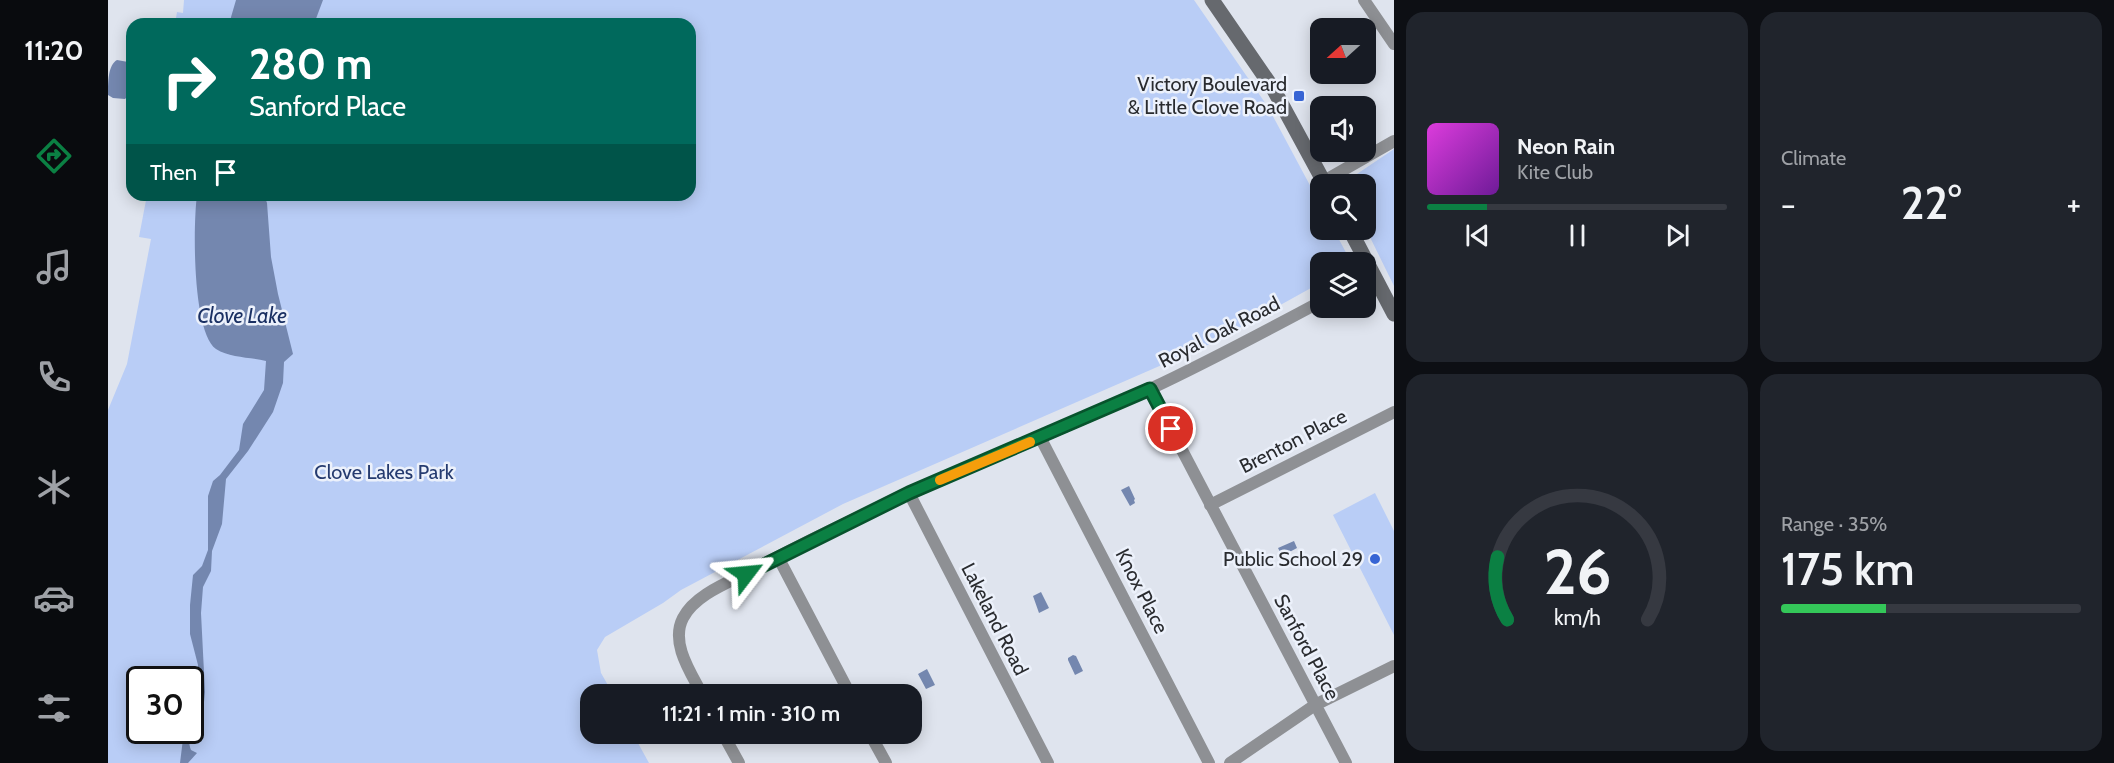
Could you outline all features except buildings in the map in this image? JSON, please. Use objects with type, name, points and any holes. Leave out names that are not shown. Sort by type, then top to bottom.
[{"type":"main road","points":[[1212,0],[1274,90],[1320,174]]},
{"type":"main road","points":[[1376,286],[1394,314]]},
{"type":"street","points":[[1364,0],[1394,44]]},
{"type":"street","points":[[1340,174],[1394,141]]},
{"type":"street","name":"Royal Oak Road","points":[[697,684],[680,645],[680,629],[684,616],[694,604],[778,557],[909,493],[1150,389],[1237,347],[1310,307]]},
{"type":"street","name":"Sanford Place","points":[[1150,389],[1346,763]]},
{"type":"street","name":"Brenton Place","points":[[1210,505],[1394,412]]},
{"type":"street","name":"Knox Place","points":[[1040,437],[1209,763]]},
{"type":"street","name":"Lakeland Road","points":[[909,493],[1048,763]]},
{"type":"street","points":[[778,557],[845,684]]},
{"type":"street","points":[[1230,763],[1315,705],[1394,666]]},
{"type":"street","points":[[729,744],[739,763]]},
{"type":"street","points":[[876,744],[886,763]]},
{"type":"green space","name":"Clove Lakes Park","points":[[184,0],[1194,0],[1268,107],[1310,185],[1310,240],[1339,240],[1346,252],[1310,252],[1310,289],[1210,344],[843,504],[681,590],[605,637],[597,650],[601,673],[607,684],[580,684],[580,744],[639,744],[649,763],[108,763],[108,410],[127,364],[151,239],[139,237],[146,201],[696,201],[696,18],[176,18],[177,12],[183,13]]},
{"type":"green space","points":[[1394,149],[1394,286],[1371,240],[1376,240],[1376,174],[1357,174]]},
{"type":"green space","name":"Public School 29","points":[[1375,493],[1394,531],[1394,635],[1333,515]]},
{"type":"water","points":[[236,0],[323,0],[316,18],[231,18]]},
{"type":"water","points":[[117,60],[126,62],[125,99],[108,95],[108,80],[114,62]]},
{"type":"water","name":"Clove Lake","points":[[197,201],[266,201],[271,257],[293,354],[284,362],[283,383],[273,412],[248,451],[226,479],[222,524],[212,551],[211,571],[203,587],[201,613],[204,666],[198,666],[190,634],[190,605],[193,575],[202,566],[208,550],[208,496],[213,481],[239,450],[243,424],[264,390],[266,361],[222,352],[216,349],[208,339],[198,300],[195,252]]},
{"type":"water","points":[[1129,486],[1135,499],[1135,503],[1130,506],[1121,490]]},
{"type":"water","points":[[1294,541],[1297,548],[1282,556],[1278,548]]},
{"type":"water","points":[[1041,592],[1049,608],[1039,613],[1033,596]]},
{"type":"water","points":[[1073,655],[1076,656],[1083,671],[1075,675],[1068,660]]},
{"type":"water","points":[[927,669],[935,685],[926,689],[918,674]]},
{"type":"water","points":[[182,744],[189,744],[191,750],[197,753],[188,763],[180,763]]},
{"type":"slow traffic","points":[[940,480],[1030,442]]},
{"type":"place","name":"Victory Boulevard & Little Clove Road","points":[[1299,96]]},
{"type":"place","name":"Public School 29","points":[[1375,559]]},
{"type":"route","points":[[746,574],[909,493],[1150,389],[1171,429]]}]
